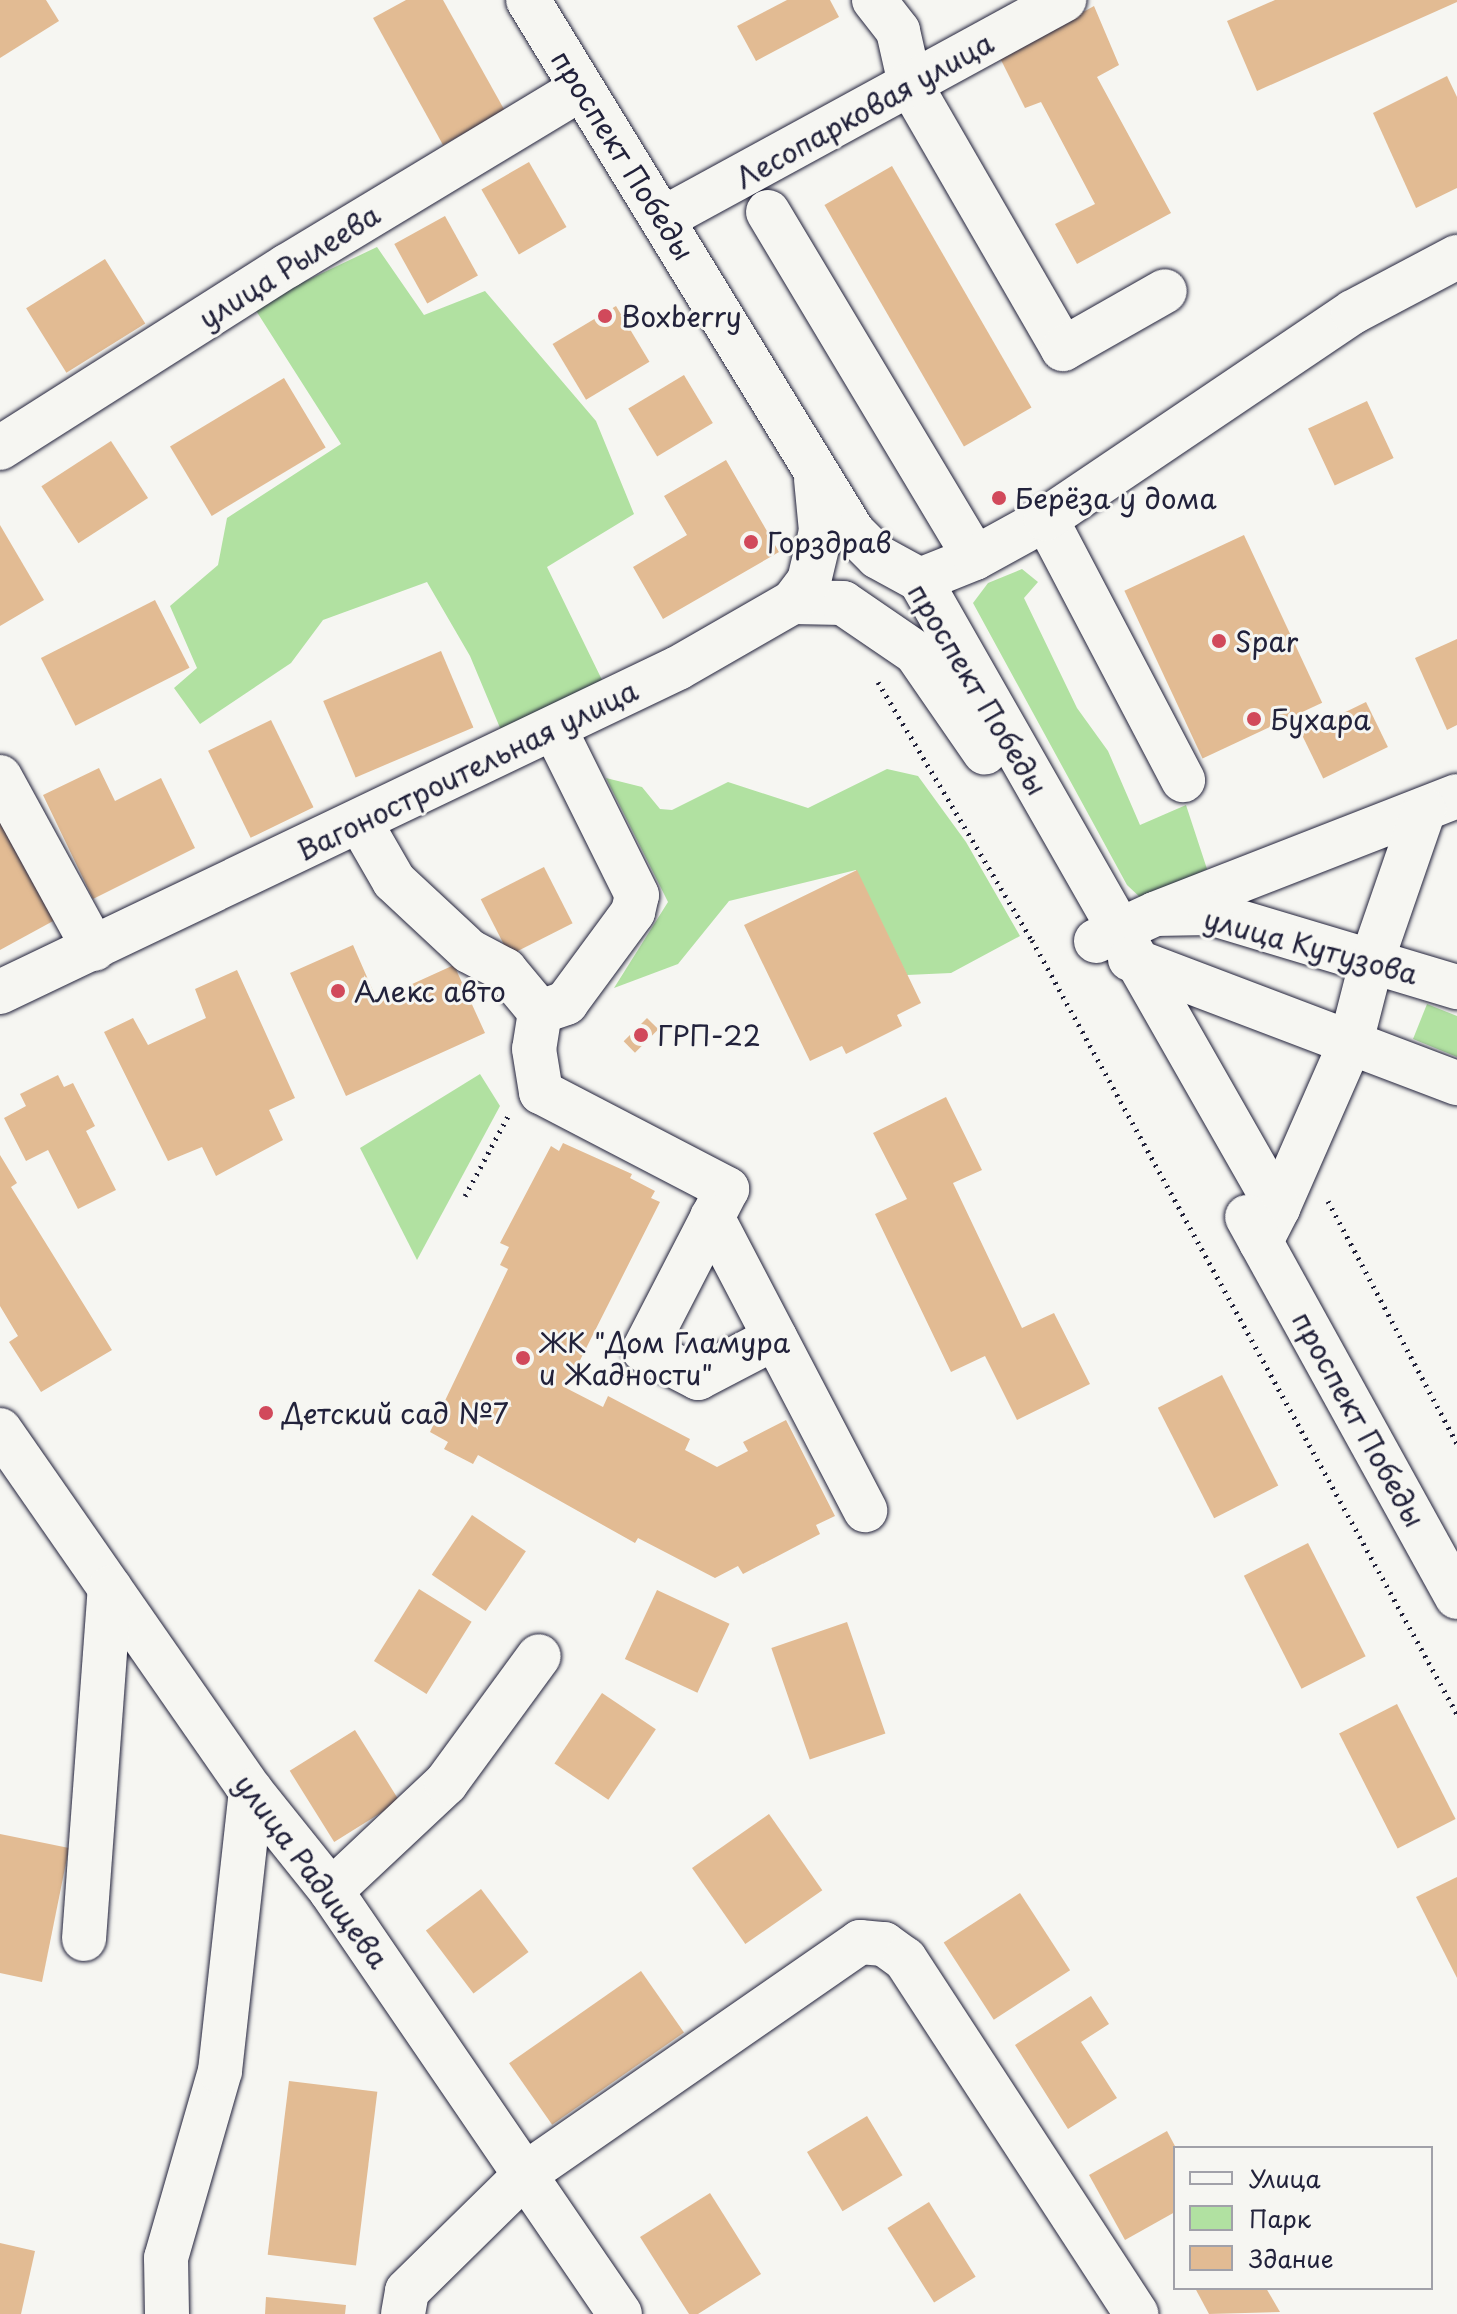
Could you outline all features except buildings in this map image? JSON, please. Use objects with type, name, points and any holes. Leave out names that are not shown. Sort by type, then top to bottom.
[{"type":"street","name":"проспект Победы","points":[[528,0],[580,89],[664,218],[853,532],[878,557],[920,580],[1123,928],[1457,1597]]},
{"type":"street","name":"Лесопарковая улица","points":[[664,218],[1064,0]]},
{"type":"street","points":[[896,10],[910,84],[1063,349],[1165,291]]},
{"type":"street","name":"улица Рылеева","points":[[0,448],[287,266],[580,89]]},
{"type":"street","points":[[768,212],[975,558]]},
{"type":"street","points":[[920,580],[975,558],[1046,519],[1353,312],[1457,257]]},
{"type":"street","points":[[793,602],[809,581],[821,531],[821,505],[810,461]]},
{"type":"street","points":[[1046,519],[1183,780]]},
{"type":"street","name":"проспект Победы","points":[[793,602],[843,603],[916,653],[1123,928]]},
{"type":"street","name":"Вагоностроительная улица","points":[[0,992],[678,668],[793,602]]},
{"type":"street","points":[[540,1012],[566,1003],[633,912],[637,895],[554,728]]},
{"type":"street","points":[[0,777],[94,949]]},
{"type":"street","points":[[1440,803],[1123,928],[1142,966],[1457,1083]]},
{"type":"street","points":[[1269,1225],[1351,1042],[1372,960],[1440,803]]},
{"type":"street","points":[[360,822],[394,881],[469,951],[505,970],[540,1012],[534,1049],[541,1092],[727,1189],[644,1350],[698,1378],[775,1338]]},
{"type":"street","name":"улица Кутузова","points":[[1123,928],[1210,913],[1303,944],[1372,960],[1457,987]]},
{"type":"street","name":"проспект Победы","points":[[1142,966],[1269,1225]]},
{"type":"street","points":[[712,1217],[865,1510]]},
{"type":"street","name":"улица Радищева","points":[[3,1448],[110,1588],[251,1791],[331,1891],[528,2172],[620,2314]]},
{"type":"street","points":[[84,1939],[110,1588]]},
{"type":"street","points":[[331,1891],[446,1783],[539,1656]]},
{"type":"street","points":[[167,2314],[166,2258],[220,2071],[251,1791]]},
{"type":"street","points":[[403,2314],[407,2291],[528,2172],[860,1942],[884,1944],[905,1959],[1136,2314]]},
{"type":"path","points":[[873,673],[1032,940],[1457,1714]]},
{"type":"path","points":[[465,1196],[515,1103]]},
{"type":"path","points":[[1302,1155],[1457,1444]]},
{"type":"green space","points":[[377,247],[424,315],[485,291],[596,421],[634,514],[547,567],[603,682],[503,735],[470,656],[427,582],[323,620],[291,663],[200,724],[174,688],[197,668],[170,606],[218,565],[227,518],[341,444],[253,306]]},
{"type":"green space","points":[[1022,569],[1038,582],[1024,598],[1077,708],[1108,751],[1140,825],[1186,805],[1207,869],[1144,901],[1127,885],[973,603],[988,583]]},
{"type":"green space","points":[[887,769],[918,776],[966,842],[1020,936],[951,973],[907,975],[856,870],[729,901],[678,964],[614,988],[668,902],[606,778],[642,787],[660,809],[672,810],[728,782],[808,808]]},
{"type":"green space","points":[[1427,1004],[1457,1016],[1457,1057],[1413,1039]]},
{"type":"green space","points":[[480,1074],[500,1106],[417,1260],[360,1148]]},
{"type":"place","name":"Boxberry","points":[[605,316]]},
{"type":"place","name":"Берёза у дома","points":[[999,498]]},
{"type":"place","name":"Горздрав","points":[[751,542]]},
{"type":"place","name":"Spar","points":[[1219,641]]},
{"type":"place","name":"Бухара","points":[[1254,719]]},
{"type":"place","name":"Алекс авто","points":[[338,991]]},
{"type":"place","name":"ГРП-22","points":[[641,1035]]},
{"type":"place","name":"ЖК \"Дом Гламура и Жадности\"","points":[[523,1358]]},
{"type":"place","name":"Детский сад №7","points":[[266,1413]]}]
